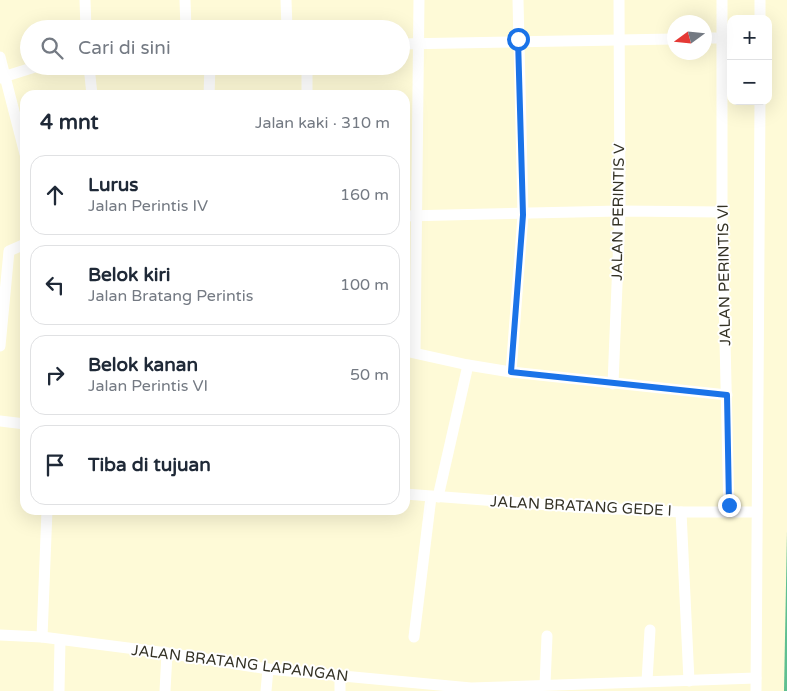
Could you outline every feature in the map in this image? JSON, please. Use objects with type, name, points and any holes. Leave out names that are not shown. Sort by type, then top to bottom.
[{"type":"street","points":[[85,0],[86,20]]},
{"type":"street","points":[[185,0],[186,20]]},
{"type":"street","points":[[286,0],[286,20]]},
{"type":"street","points":[[419,0],[418,216],[410,352],[511,372],[727,395]]},
{"type":"street","points":[[511,372],[523,215],[518,0]]},
{"type":"street","name":"JALAN PERINTIS V","points":[[613,384],[620,211],[619,0]]},
{"type":"street","name":"JALAN PERINTIS VI","points":[[722,0],[722,212],[729,512]]},
{"type":"street","points":[[760,0],[760,15]]},
{"type":"street","points":[[712,38],[722,38]]},
{"type":"street","points":[[410,44],[667,39]]},
{"type":"street","points":[[0,57],[2,77],[20,137]]},
{"type":"street","points":[[2,77],[20,72]]},
{"type":"street","points":[[90,75],[91,90]]},
{"type":"street","points":[[210,75],[210,90]]},
{"type":"street","points":[[306,75],[307,90]]},
{"type":"street","points":[[756,691],[760,105]]},
{"type":"street","points":[[410,216],[523,215],[620,211],[722,212]]},
{"type":"street","points":[[0,346],[8,251],[20,246]]},
{"type":"street","points":[[414,637],[434,497],[468,365]]},
{"type":"street","points":[[0,420],[20,423]]},
{"type":"street","name":"JALAN BRATANG GEDE I","points":[[410,495],[681,512],[757,512]]},
{"type":"street","points":[[681,512],[685,684]]},
{"type":"street","points":[[42,637],[47,515]]},
{"type":"street","points":[[647,681],[650,630]]},
{"type":"street","name":"JALAN BRATANG LAPANGAN","points":[[0,635],[42,637],[60,641],[167,653],[387,685],[470,689],[647,681],[685,684],[756,678]]},
{"type":"street","points":[[545,685],[547,636]]},
{"type":"street","points":[[59,691],[60,641]]},
{"type":"street","points":[[166,691],[167,653]]},
{"type":"street","points":[[266,691],[268,669]]},
{"type":"street","points":[[340,677],[340,691]]},
{"type":"shaded area","points":[[787,531],[787,691],[784,691]]},
{"type":"route","points":[[518,39],[523,215],[511,372],[727,395],[729,505]]}]
